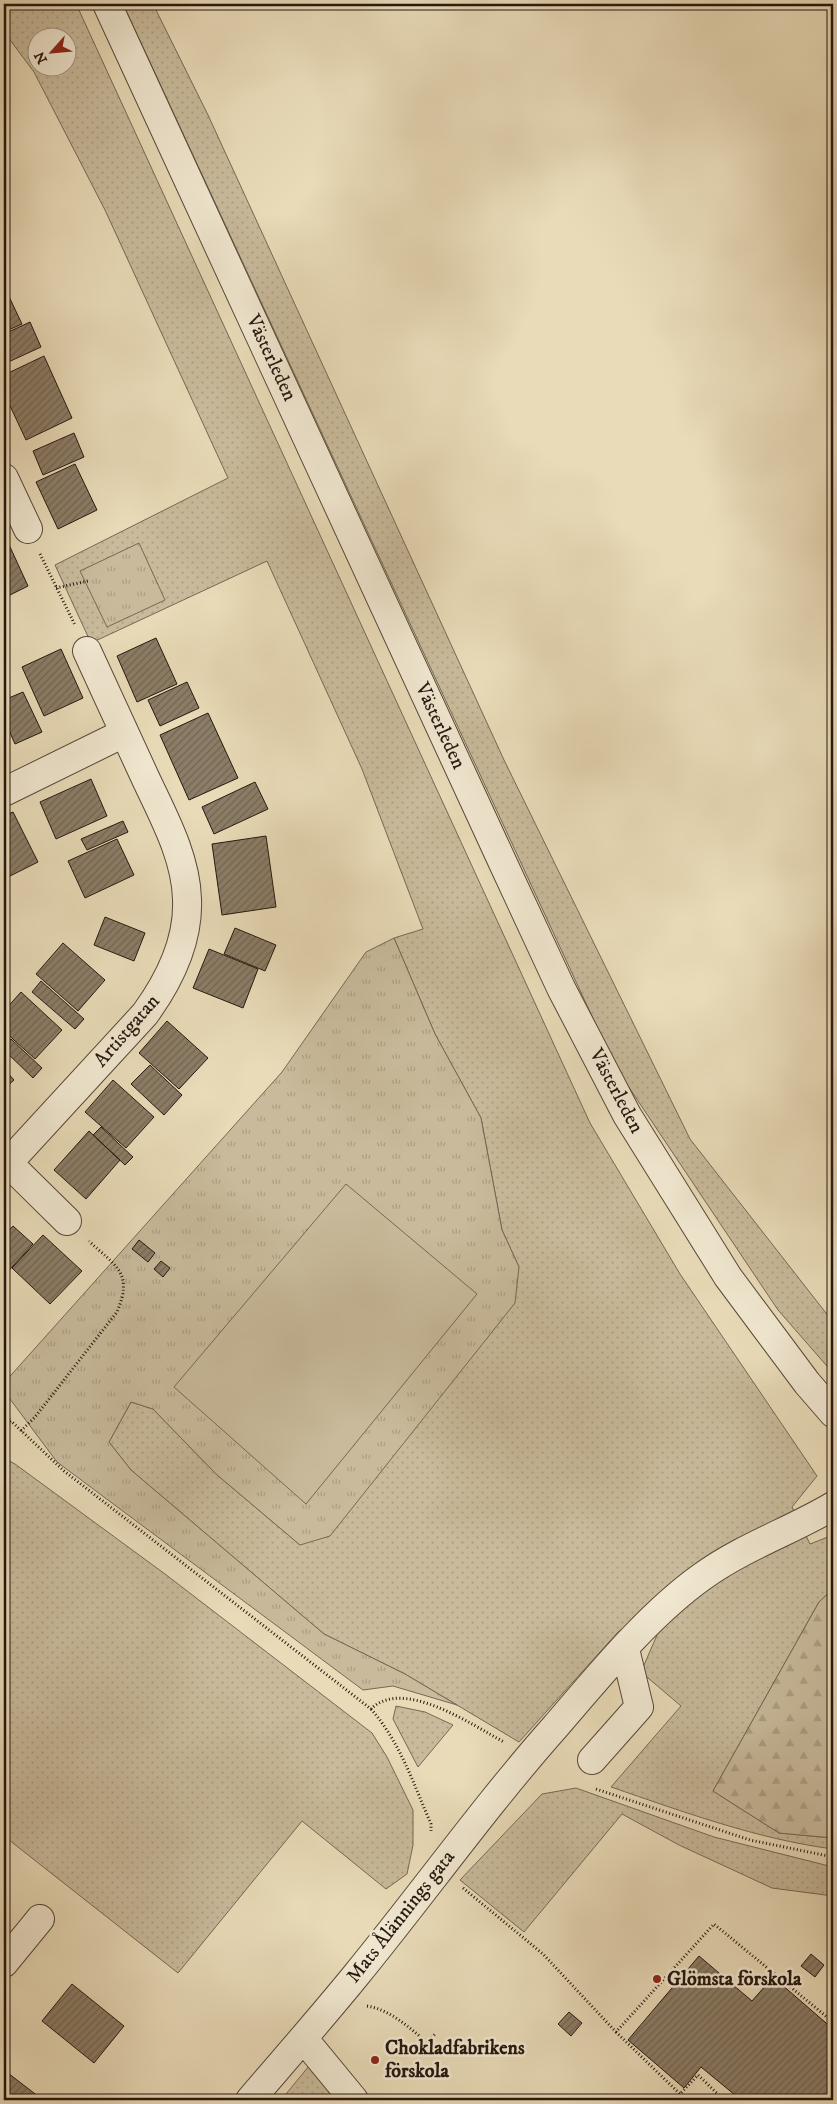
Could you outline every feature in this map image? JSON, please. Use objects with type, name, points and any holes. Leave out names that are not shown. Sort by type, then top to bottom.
[{"type":"street","name":"Västerleden","points":[[107,4],[561,988],[618,1098],[728,1277],[807,1384],[833,1413]]},
{"type":"street","points":[[5,483],[28,529]]},
{"type":"street","name":"Artistgatan","points":[[67,1221],[6,1161],[145,1014],[164,988],[175,963],[185,930],[188,899],[182,865],[168,828],[87,651]]},
{"type":"street","points":[[4,792],[124,733]]},
{"type":"street","name":"Mats Ålännings gata","points":[[250,2100],[357,1974],[529,1756],[652,1620],[703,1576],[746,1550],[786,1532],[833,1506]]},
{"type":"street","points":[[592,1760],[639,1706],[625,1649]]},
{"type":"street","points":[[4,1963],[40,1919]]},
{"type":"street","points":[[303,2038],[354,2100]]},
{"type":"path","points":[[28,529],[87,651]]},
{"type":"path","points":[[56,588],[88,581]]},
{"type":"path","points":[[21,1431],[35,1417],[117,1312],[123,1298],[123,1276],[119,1269],[67,1221]]},
{"type":"path","points":[[4,1414],[64,1471],[371,1709],[384,1724],[396,1745],[431,1824],[434,1848],[447,1859]]},
{"type":"path","points":[[4,1425],[10,1421]]},
{"type":"path","points":[[371,1709],[392,1697],[413,1698],[453,1715],[529,1756]]},
{"type":"path","points":[[590,1787],[750,1840],[833,1856]]},
{"type":"path","points":[[461,1886],[543,1954],[616,2032],[680,2094],[698,2075],[724,2100]]},
{"type":"path","points":[[616,2032],[714,1924],[833,2022]]},
{"type":"path","points":[[363,2006],[380,2008],[397,2018],[426,2042],[436,2033]]},
{"type":"green space","points":[[4,4],[35,4],[78,8],[590,1123],[680,1274],[817,1476],[792,1507],[810,1544],[833,1535],[833,1589],[819,1602],[713,1791],[779,1833],[833,1838],[833,1849],[749,1832],[611,1787],[681,1706],[641,1672],[657,1635],[640,1615],[618,1632],[519,1742],[405,1674],[324,1634],[131,1470],[109,1442],[131,1402],[153,1409],[216,1474],[300,1545],[519,1267],[502,1230],[481,1118],[435,1034],[394,938],[423,929],[362,769],[267,561],[91,643],[55,565],[228,478],[105,210],[37,78],[78,78],[78,28],[28,28],[28,64],[4,32]]},
{"type":"green space","points":[[123,4],[153,4],[208,115],[504,760],[690,1139],[833,1322],[833,1373],[778,1310],[616,1068]]},
{"type":"green space","points":[[139,543],[165,600],[107,627],[80,571]]},
{"type":"green space","points":[[394,938],[435,1034],[481,1118],[502,1230],[519,1267],[515,1303],[330,1536],[300,1545],[216,1474],[153,1409],[131,1402],[109,1442],[131,1470],[324,1634],[405,1674],[457,1705],[393,1686],[363,1690],[57,1462],[4,1391],[4,1383],[282,1072],[366,952]]},
{"type":"green space","points":[[346,1184],[477,1294],[306,1504],[174,1387]]},
{"type":"green space","points":[[4,1458],[15,1464],[165,1574],[372,1733],[387,1757],[413,1810],[413,1845],[407,1874],[386,1889],[302,1821],[178,1973],[4,1836]]},
{"type":"green space","points":[[833,1589],[833,1838],[779,1833],[713,1791],[819,1602]]},
{"type":"green space","points":[[396,1706],[425,1712],[453,1725],[418,1767],[393,1719]]},
{"type":"green space","points":[[576,1788],[714,1837],[833,1867],[833,1896],[772,1888],[679,1845],[622,1814],[524,1932],[460,1880],[542,1794]]},
{"type":"green space","points":[[309,2066],[340,2100],[281,2100]]},
{"type":"building","points":[[4,286],[22,324],[4,332]]},
{"type":"building","points":[[30,322],[41,347],[4,364],[4,334]]},
{"type":"building","points":[[44,356],[72,418],[26,440],[4,393],[4,375]]},
{"type":"building","points":[[74,433],[84,457],[43,475],[33,451]]},
{"type":"building","points":[[75,464],[97,510],[58,529],[36,482]]},
{"type":"building","points":[[4,537],[28,586],[4,598]]},
{"type":"building","points":[[156,638],[177,684],[137,702],[117,656]]},
{"type":"building","points":[[61,649],[83,698],[44,716],[22,667]]},
{"type":"building","points":[[187,682],[199,708],[160,726],[148,700]]},
{"type":"building","points":[[23,692],[42,732],[15,744],[4,719],[4,700]]},
{"type":"building","points":[[208,713],[238,778],[189,800],[160,735]]},
{"type":"building","points":[[91,779],[107,816],[56,839],[40,802]]},
{"type":"building","points":[[255,782],[268,809],[214,834],[202,807]]},
{"type":"building","points":[[13,812],[38,862],[4,879],[4,816]]},
{"type":"building","points":[[123,821],[128,832],[87,850],[81,839]]},
{"type":"building","points":[[266,836],[276,907],[222,915],[212,844]]},
{"type":"building","points":[[117,839],[134,875],[85,898],[68,861]]},
{"type":"building","points":[[105,917],[145,933],[134,961],[94,945]]},
{"type":"building","points":[[235,928],[276,945],[265,971],[224,954]]},
{"type":"building","points":[[63,943],[105,980],[78,1011],[36,974]]},
{"type":"building","points":[[209,949],[258,969],[243,1008],[193,988]]},
{"type":"building","points":[[41,981],[84,1019],[75,1029],[32,992]]},
{"type":"building","points":[[21,992],[62,1030],[35,1059],[4,1031],[4,1011]]},
{"type":"building","points":[[167,1021],[208,1058],[179,1089],[139,1053]]},
{"type":"building","points":[[11,1039],[42,1068],[33,1078],[4,1050],[4,1047]]},
{"type":"building","points":[[150,1065],[182,1095],[164,1115],[131,1084]]},
{"type":"building","points":[[4,1069],[14,1080],[4,1089]]},
{"type":"building","points":[[113,1080],[154,1117],[126,1148],[85,1112]]},
{"type":"building","points":[[101,1127],[133,1157],[125,1165],[93,1135]]},
{"type":"building","points":[[89,1131],[120,1160],[86,1199],[54,1170]]},
{"type":"building","points":[[13,1226],[33,1244],[4,1276],[4,1236]]},
{"type":"building","points":[[43,1235],[82,1271],[50,1304],[12,1268]]},
{"type":"building","points":[[139,1240],[155,1253],[148,1262],[132,1249]]},
{"type":"building","points":[[161,1261],[170,1268],[163,1277],[154,1269]]},
{"type":"building","points":[[811,1954],[824,1965],[815,1977],[801,1966]]},
{"type":"building","points":[[699,1956],[752,2001],[773,1977],[833,2029],[833,2100],[741,2100],[701,2067],[684,2088],[628,2040]]},
{"type":"building","points":[[72,1984],[124,2026],[94,2063],[42,2021]]},
{"type":"building","points":[[569,2012],[582,2023],[571,2036],[558,2024]]},
{"type":"building","points":[[4,2070],[43,2100],[4,2100]]},
{"type":"place","name":"Glömsta förskola","points":[[657,1979]]},
{"type":"place","name":"Chokladfabrikens förskola","points":[[375,2060]]}]
